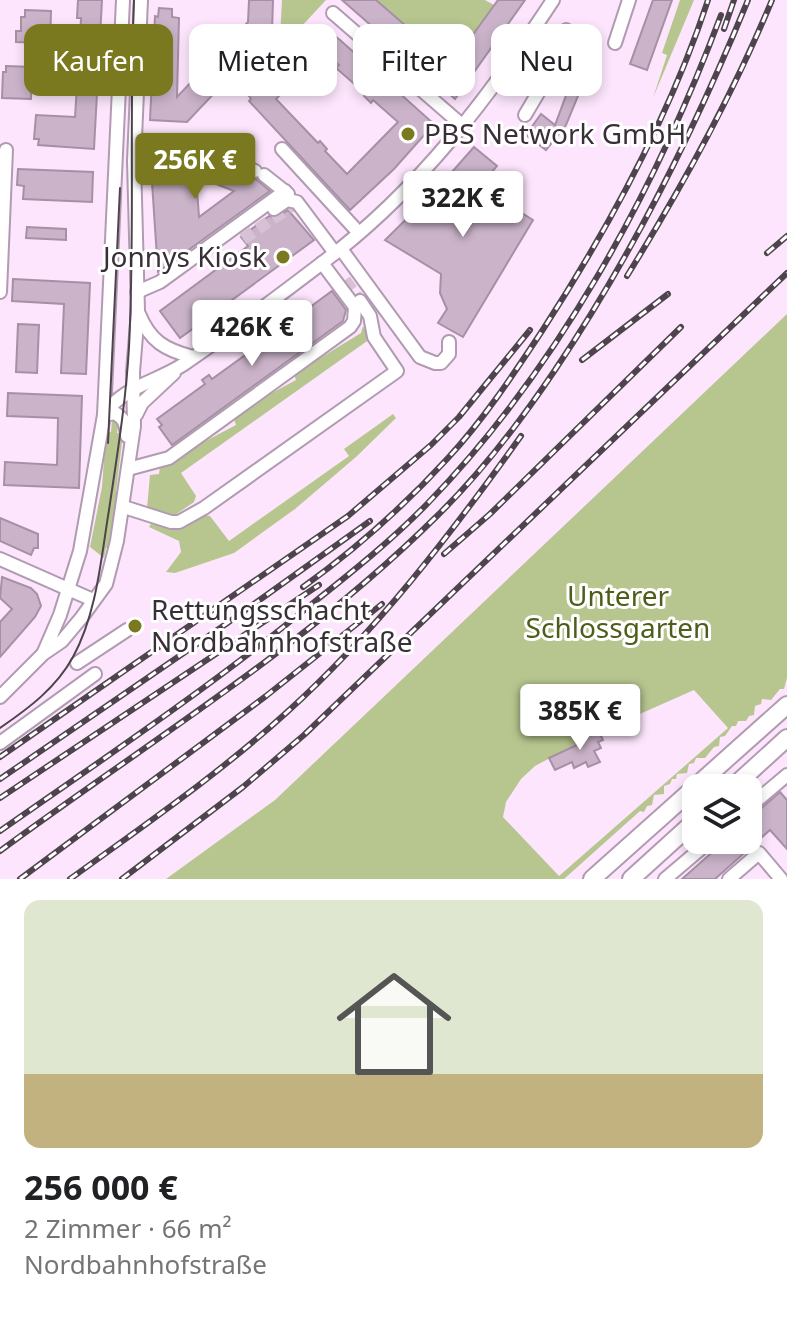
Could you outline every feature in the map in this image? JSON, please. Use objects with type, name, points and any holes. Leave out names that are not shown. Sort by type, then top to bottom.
[{"type":"main road","points":[[592,879],[787,705]]},
{"type":"main road","points":[[747,774],[787,738]]},
{"type":"main road","points":[[631,879],[682,833]]},
{"type":"street","points":[[43,654],[69,589],[87,521],[104,415],[123,0]]},
{"type":"street","points":[[0,697],[43,654],[62,641],[106,584],[124,507],[134,421],[133,372],[138,311],[135,143],[141,0]]},
{"type":"street","points":[[134,421],[142,403],[187,361],[332,256],[419,176],[463,126],[553,0]]},
{"type":"street","points":[[615,43],[629,0]]},
{"type":"street","points":[[333,13],[463,126]]},
{"type":"street","points":[[525,115],[551,71],[556,50],[569,32],[543,15]]},
{"type":"street","points":[[135,143],[213,152],[260,173],[298,203],[345,280]]},
{"type":"street","points":[[282,149],[359,233]]},
{"type":"street","points":[[0,292],[6,150]]},
{"type":"street","points":[[137,292],[160,282],[285,191]]},
{"type":"street","points":[[239,234],[284,201],[298,203]]},
{"type":"street","points":[[332,256],[420,357],[441,363],[449,354],[449,342]]},
{"type":"street","points":[[128,469],[169,458],[350,327],[354,321],[355,307],[332,256]]},
{"type":"street","points":[[124,507],[179,522],[204,508],[397,371],[380,348],[372,330],[373,317],[360,301]]},
{"type":"street","points":[[138,311],[149,335],[187,361]]},
{"type":"street","points":[[104,415],[110,406],[135,387],[187,361]]},
{"type":"street","points":[[104,415],[115,413],[126,423],[120,490],[124,507]]},
{"type":"street","points":[[0,559],[93,600]]},
{"type":"street","points":[[77,663],[127,630]]},
{"type":"street","points":[[0,743],[95,674]]},
{"type":"street","points":[[762,796],[787,775]]},
{"type":"street","points":[[729,879],[759,853],[781,879]]},
{"type":"street","points":[[665,879],[694,854]]},
{"type":"green space","points":[[282,0],[326,0],[304,24],[281,24]]},
{"type":"green space","points":[[376,0],[485,0],[494,5],[475,32],[475,24],[404,24]]},
{"type":"green space","points":[[680,0],[694,0],[653,98],[667,55],[662,53]]},
{"type":"green space","name":"Unterer Schlossgarten","points":[[787,314],[787,678],[784,689],[780,689],[771,700],[762,699],[761,704],[755,706],[754,715],[732,726],[725,736],[720,737],[719,746],[714,747],[705,758],[696,758],[694,763],[689,764],[687,773],[677,774],[676,779],[664,786],[664,794],[654,795],[652,805],[647,806],[644,812],[640,811],[564,879],[166,879],[275,800]],"holes":[[[694,690],[728,728],[559,876],[503,817],[506,802],[521,779],[535,766],[599,732]]]},
{"type":"green space","points":[[363,326],[370,339],[181,473],[196,496],[194,502],[175,515],[147,508],[150,475],[159,474],[160,465],[236,425],[234,419],[253,403],[296,380],[294,374],[361,333]]},
{"type":"green space","points":[[393,414],[396,418],[356,457],[295,509],[234,553],[175,573],[166,572],[181,552],[179,541],[149,527],[151,524],[175,528],[203,515],[210,516],[229,541],[349,456],[344,449]]},
{"type":"green space","points":[[112,420],[119,421],[117,433],[123,434],[116,491],[117,509],[110,548],[106,548],[104,558],[90,547],[102,487],[106,432],[111,432]]},
{"type":"building","points":[[78,0],[102,0],[101,24],[81,24],[81,18],[77,18]]},
{"type":"building","points":[[249,0],[273,0],[272,24],[246,24]]},
{"type":"building","points":[[342,0],[376,0],[404,24],[369,24]]},
{"type":"building","points":[[498,0],[525,0],[508,24],[491,24],[491,48],[475,71],[475,32]]},
{"type":"building","points":[[653,0],[672,0],[647,70],[630,64]]},
{"type":"building","points":[[159,8],[172,9],[172,17],[179,18],[177,97],[189,84],[189,96],[212,96],[187,122],[150,120],[151,96],[173,96],[173,24],[155,24]]},
{"type":"building","points":[[25,10],[51,11],[51,24],[24,24],[24,42],[16,42],[16,31],[21,31],[21,17],[25,17]]},
{"type":"building","points":[[337,38],[353,52],[353,83],[337,69]]},
{"type":"building","points":[[6,66],[24,67],[24,96],[31,96],[31,99],[2,98],[3,72],[6,72]]},
{"type":"building","points":[[76,96],[97,96],[94,149],[38,145],[39,139],[34,139],[36,115],[75,117]]},
{"type":"building","points":[[249,96],[279,96],[276,99],[318,143],[320,141],[327,149],[325,151],[347,174],[398,122],[364,96],[403,96],[434,124],[394,169],[350,210],[249,101]]},
{"type":"building","points":[[566,96],[578,96],[566,125],[546,150],[526,135],[541,114],[555,125]]},
{"type":"building","points":[[474,147],[497,166],[482,184],[508,207],[533,220],[463,337],[438,323],[447,309],[440,293],[441,274],[385,240]]},
{"type":"building","points":[[157,151],[210,161],[257,180],[270,191],[158,272],[150,153]],"holes":[[[196,176],[234,191],[199,217]]]},
{"type":"building","points":[[18,169],[93,172],[92,202],[23,199],[24,186],[17,185]]},
{"type":"building","points":[[288,210],[314,240],[180,338],[160,311],[248,246],[241,237],[269,216],[276,218]]},
{"type":"building","points":[[27,227],[66,229],[66,240],[26,238]]},
{"type":"building","points":[[13,279],[90,283],[86,374],[61,373],[64,304],[12,301]]},
{"type":"building","points":[[332,291],[346,310],[343,321],[172,445],[157,419],[205,384],[202,380],[209,375],[212,379],[273,335],[270,331],[278,326],[280,329]]},
{"type":"building","points":[[18,324],[39,325],[37,373],[16,372]]},
{"type":"building","points":[[8,393],[82,396],[79,488],[4,485],[5,462],[57,465],[58,418],[7,416]]},
{"type":"building","points":[[0,518],[38,534],[38,548],[34,548],[31,555],[0,541]]},
{"type":"building","points":[[2,577],[31,588],[41,606],[0,657],[0,622],[12,609],[0,598]]},
{"type":"building","points":[[597,728],[603,740],[598,742],[601,748],[594,751],[600,762],[588,767],[586,762],[574,768],[572,762],[555,770],[549,758],[577,745],[574,739]]},
{"type":"building","points":[[780,792],[787,800],[787,849],[770,830],[762,837],[762,808]]},
{"type":"building","points":[[710,854],[743,854],[715,879],[682,879]]},
{"type":"tunnel","points":[[243,239],[293,205]]},
{"type":"tunnel","points":[[345,280],[360,301]]},
{"type":"tram line","points":[[0,728],[41,697],[66,668],[88,622],[97,585],[121,428],[129,347],[134,0]]},
{"type":"tram line","points":[[108,443],[120,188]]},
{"type":"railway","points":[[303,587],[361,542],[414,493],[461,443],[509,380],[567,292],[636,171],[675,86],[708,0]]},
{"type":"railway","points":[[724,29],[734,0]]},
{"type":"railway","points":[[0,851],[224,692],[334,609],[386,564],[470,482],[542,389],[611,281],[684,143],[748,0]]},
{"type":"railway","points":[[627,276],[705,141],[772,0]]},
{"type":"railway","points":[[0,831],[237,663],[357,568],[427,504],[474,452],[519,396],[560,336],[634,211],[666,146],[721,15]]},
{"type":"railway","points":[[767,253],[787,236]]},
{"type":"railway","points":[[122,879],[243,787],[304,735],[787,273]]},
{"type":"railway","points":[[582,360],[668,294]]},
{"type":"railway","points":[[444,554],[490,514],[681,327]]},
{"type":"railway","points":[[0,757],[348,516],[459,417],[530,330]]},
{"type":"railway","points":[[70,879],[234,757],[319,682],[411,581],[521,436]]},
{"type":"railway","points":[[0,779],[370,521]]},
{"type":"railway","points":[[0,798],[319,585]]},
{"type":"railway","points":[[20,879],[266,696],[382,604]]},
{"type":"place","name":"PBS Network GmbH","points":[[408,134]]},
{"type":"place","name":"Jonnys Kiosk","points":[[283,257]]},
{"type":"place","name":"Rettungsschacht Nordbahnhofstraße","points":[[135,626]]}]
